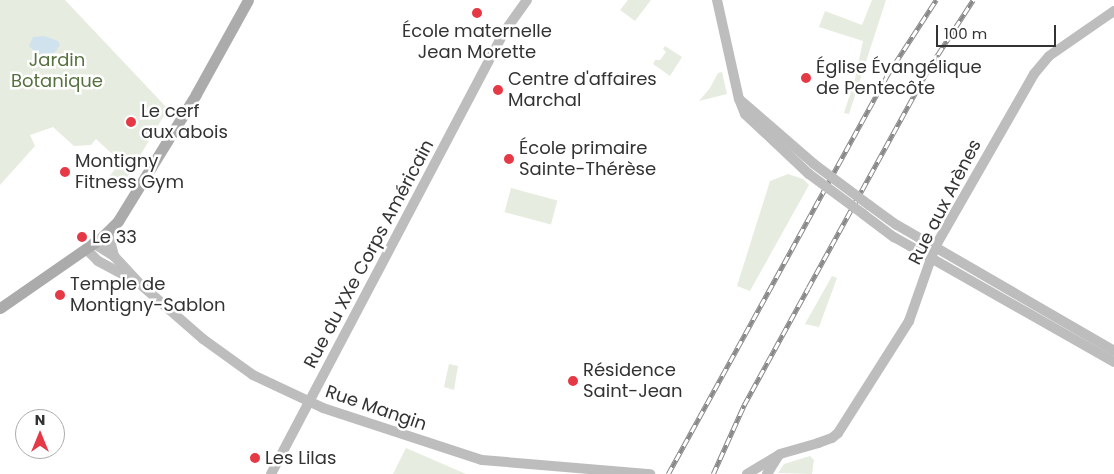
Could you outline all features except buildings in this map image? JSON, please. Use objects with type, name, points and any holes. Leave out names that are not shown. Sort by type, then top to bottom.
[{"type":"main road","points":[[0,308],[108,232],[132,201],[196,94],[248,0]]},
{"type":"main road","name":"Rue du XXe Corps Américain","points":[[271,474],[495,49],[527,0]]},
{"type":"main road","points":[[716,0],[739,99],[766,127],[863,214],[894,237],[931,258],[1114,351]]},
{"type":"main road","name":"Rue aux Arènes","points":[[747,474],[757,470],[780,454],[832,438],[838,433],[909,320],[935,248],[969,184],[1042,64],[1070,40],[1114,11]]},
{"type":"main road","points":[[812,169],[997,290],[1114,362]]},
{"type":"main road","name":"Rue Mangin","points":[[108,232],[114,256]]},
{"type":"main road","name":"Rue Mangin","points":[[90,246],[98,261],[140,284]]},
{"type":"main road","name":"Rue Mangin","points":[[90,246],[114,256],[140,284],[197,334],[253,375],[309,403],[482,460],[650,474]]},
{"type":"main road","points":[[766,474],[780,454]]},
{"type":"green space","name":"Jardin Botanique","points":[[0,0],[65,0],[168,109],[120,189],[108,178],[121,162],[96,139],[91,145],[74,146],[53,127],[30,135],[35,146],[0,185]]},
{"type":"green space","points":[[628,0],[651,0],[635,21],[620,10]]},
{"type":"green space","points":[[872,0],[886,0],[849,114],[844,113],[855,79],[863,41],[819,27],[825,11],[862,25]]},
{"type":"green space","points":[[665,46],[682,57],[670,76],[653,64],[655,60],[660,60],[666,52],[663,49]]},
{"type":"green space","points":[[722,72],[727,94],[699,101],[710,88],[718,73]]},
{"type":"green space","points":[[788,174],[803,179],[809,185],[750,291],[737,286],[770,181]]},
{"type":"green space","points":[[511,188],[557,200],[551,225],[505,212]]},
{"type":"green space","points":[[832,276],[837,278],[819,327],[805,324]]},
{"type":"green space","points":[[449,364],[458,366],[454,390],[444,387]]},
{"type":"green space","points":[[406,448],[466,474],[393,474]]},
{"type":"green space","points":[[810,456],[814,460],[812,474],[778,473],[784,464]]},
{"type":"water","points":[[44,36],[58,41],[60,45],[49,56],[38,55],[29,46],[33,37]]},
{"type":"railway","points":[[668,474],[886,77],[936,0]]},
{"type":"railway","points":[[713,474],[744,405],[808,288],[929,68],[973,0]]},
{"type":"place","name":"École maternelle Jean Morette","points":[[477,13]]},
{"type":"place","name":"Église Évangélique de Pentecôte","points":[[806,78]]},
{"type":"place","name":"Centre d'affaires Marchal","points":[[498,90]]},
{"type":"place","name":"Le cerf aux abois","points":[[131,122]]},
{"type":"place","name":"École primaire Sainte-Thérèse","points":[[509,159]]},
{"type":"place","name":"Montigny Fitness Gym","points":[[65,172]]},
{"type":"place","name":"Le 33","points":[[82,237]]},
{"type":"place","name":"Temple de Montigny-Sablon","points":[[60,295]]},
{"type":"place","name":"Résidence Saint-Jean","points":[[573,381]]},
{"type":"place","name":"Les Lilas","points":[[255,458]]}]
